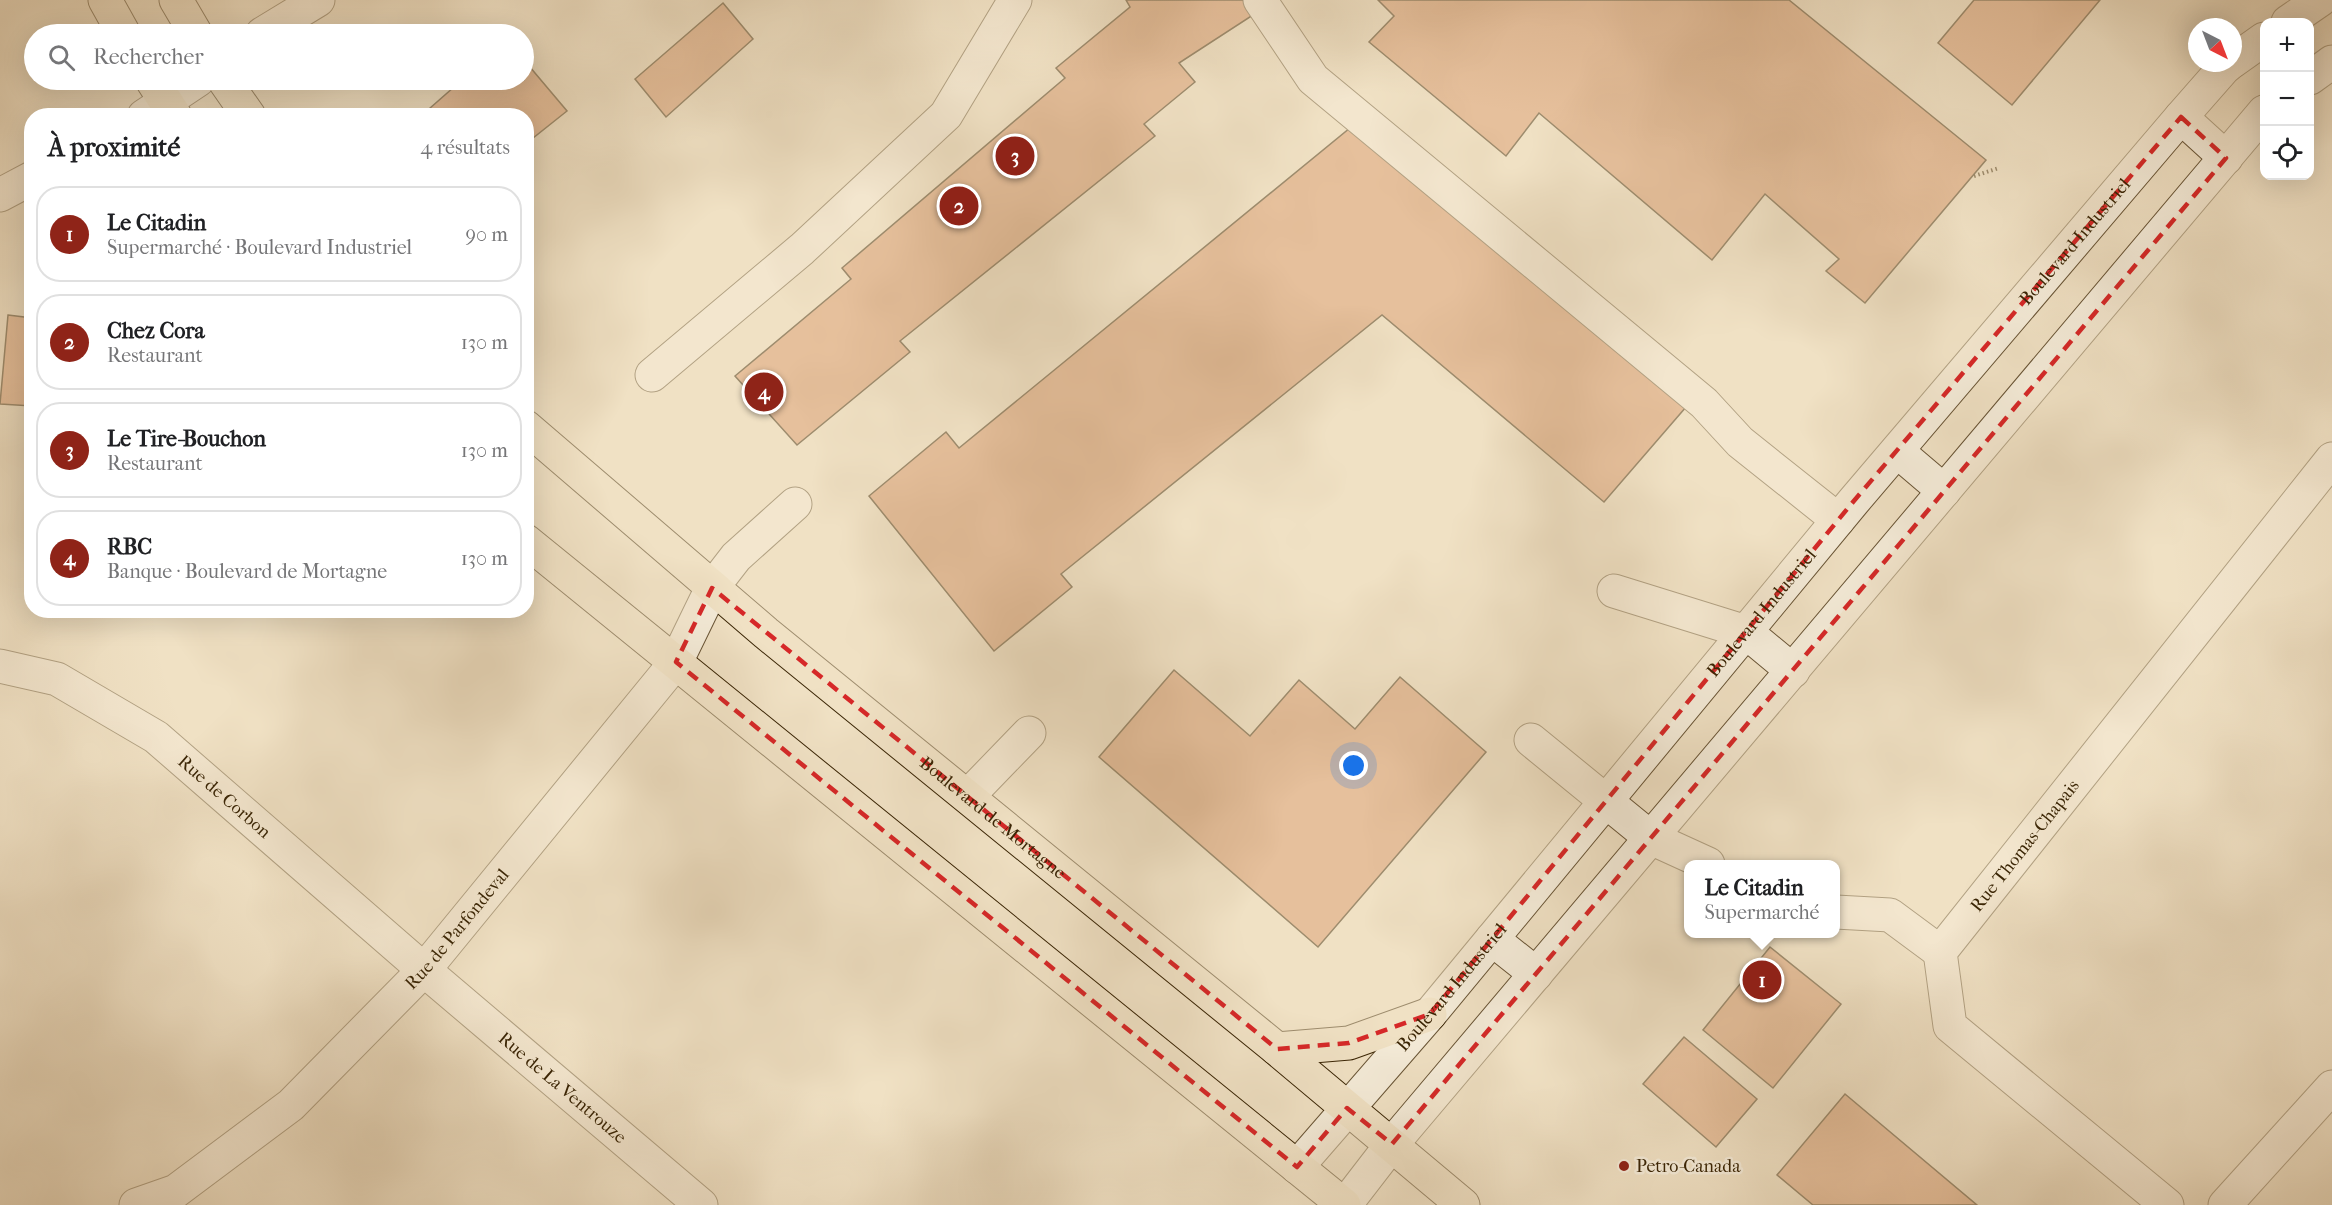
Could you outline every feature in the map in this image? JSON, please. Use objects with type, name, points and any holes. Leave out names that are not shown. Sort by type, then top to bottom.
[{"type":"main road","points":[[105,0],[118,24]]},
{"type":"main road","points":[[176,0],[190,24]]},
{"type":"main road","points":[[231,90],[243,108]]},
{"type":"main road","name":"Boulevard de Mortagne","points":[[534,434],[712,588],[1277,1048],[1463,1205]]},
{"type":"main road","points":[[534,547],[1345,1205]]},
{"type":"main road","points":[[1277,1048],[1349,1043],[1430,1014]]},
{"type":"street","points":[[278,24],[318,0]]},
{"type":"street","points":[[652,375],[802,249],[946,115],[1015,0]]},
{"type":"street","points":[[1260,0],[1313,79],[1704,402],[1740,442],[1838,520]]},
{"type":"street","points":[[2294,18],[2320,0]]},
{"type":"street","name":"Boulevard Industriel","points":[[2242,55],[2260,42]]},
{"type":"street","points":[[2314,75],[2332,62]]},
{"type":"street","name":"Boulevard Industriel","points":[[1297,1167],[1430,1014],[1838,520],[2220,72]]},
{"type":"street","points":[[159,103],[181,90]]},
{"type":"street","points":[[2181,117],[2226,158]]},
{"type":"street","points":[[1345,1205],[1392,1144],[2260,118]]},
{"type":"street","points":[[0,195],[24,182]]},
{"type":"street","points":[[1897,451],[1944,491]]},
{"type":"street","name":"Rue Thomas-Chapais","points":[[1940,952],[2332,459]]},
{"type":"street","name":"Rue de Parfondeval","points":[[136,1205],[176,1191],[291,1105],[424,970],[676,662],[712,588],[736,557],[795,504]]},
{"type":"street","points":[[1614,591],[1746,632],[1792,671]]},
{"type":"street","name":"Rue de Corbon","points":[[0,666],[57,679],[156,737],[424,970]]},
{"type":"street","points":[[968,796],[1029,733]]},
{"type":"street","points":[[1531,740],[1651,838],[1699,860]]},
{"type":"street","points":[[1840,912],[1890,915],[1940,952],[1950,1026],[2167,1205]]},
{"type":"street","points":[[1492,939],[1536,974]]},
{"type":"street","name":"Rue de La Ventrouze","points":[[424,970],[701,1205]]},
{"type":"street","points":[[2225,1205],[2332,1087]]},
{"type":"path","points":[[1974,176],[1999,168]]},
{"type":"highlighted area","points":[[2181,117],[2226,158],[1392,1144],[1347,1108],[1297,1167],[676,662],[712,588],[1277,1049],[1349,1043],[1430,1014],[1853,502]]},
{"type":"building","points":[[1126,0],[1243,0],[1253,15],[1179,63],[1195,82],[1144,124],[1155,136],[900,341],[910,352],[797,445],[735,376],[851,279],[842,268],[1065,78],[1056,68],[1130,7]]},
{"type":"building","points":[[1378,0],[1789,0],[1986,160],[1865,303],[1826,271],[1839,259],[1765,194],[1712,260],[1539,113],[1506,156],[1369,42],[1394,16]]},
{"type":"building","points":[[1974,0],[2100,0],[2012,105],[1938,43]]},
{"type":"building","points":[[723,3],[753,39],[666,117],[635,79]]},
{"type":"building","points":[[534,72],[567,111],[534,137],[534,108],[430,108],[451,90],[534,90]]},
{"type":"building","points":[[1350,128],[1686,407],[1604,502],[1382,315],[1061,574],[1072,587],[994,651],[869,496],[946,432],[959,448]]},
{"type":"building","points":[[8,315],[24,317],[24,406],[0,404]]},
{"type":"building","points":[[1174,670],[1250,736],[1299,680],[1355,729],[1400,677],[1486,752],[1318,947],[1099,757]]},
{"type":"building","points":[[1770,947],[1841,1004],[1773,1088],[1703,1030]]},
{"type":"building","points":[[1684,1037],[1757,1099],[1716,1147],[1643,1084]]},
{"type":"building","points":[[1845,1094],[1977,1205],[1813,1205],[1777,1175]]},
{"type":"place","name":"Le Tire-Bouchon","points":[[1015,156]]},
{"type":"place","name":"Chez Cora","points":[[959,206]]},
{"type":"place","name":"RBC","points":[[764,392]]},
{"type":"place","name":"Le Citadin","points":[[1762,980]]},
{"type":"place","name":"Petro-Canada","points":[[1624,1166]]}]
